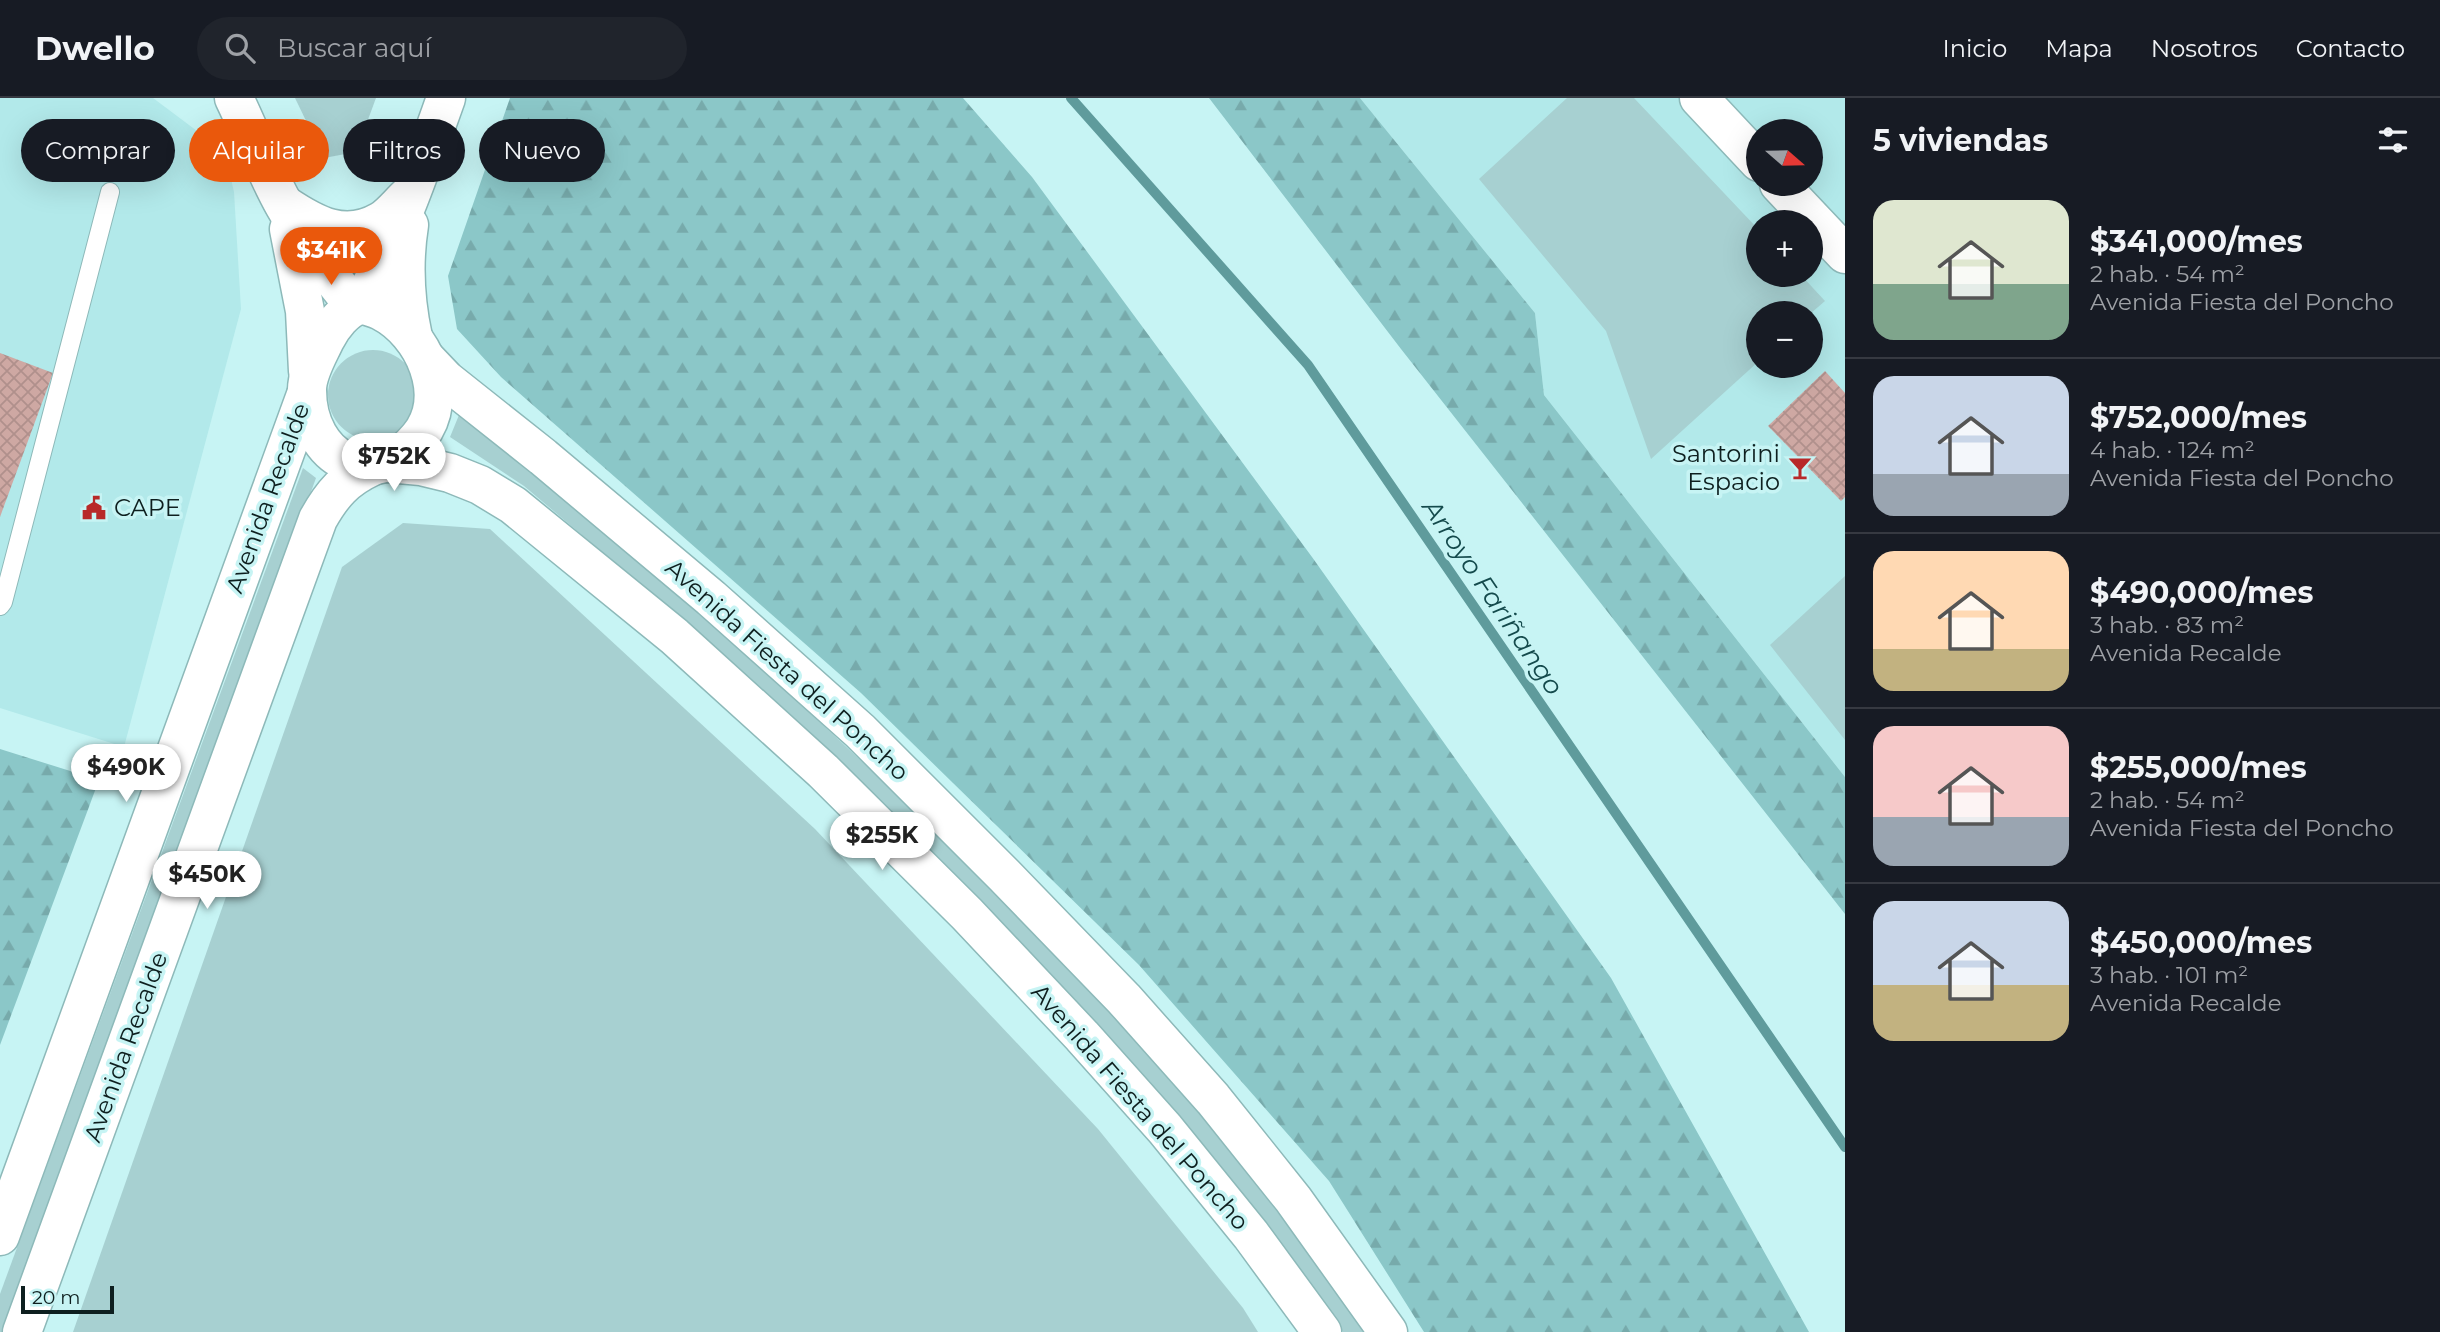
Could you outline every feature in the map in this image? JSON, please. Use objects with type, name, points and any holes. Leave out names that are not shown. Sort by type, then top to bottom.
[{"type":"street","points":[[234,98],[283,204],[334,282],[358,305],[382,312],[397,322],[419,348]]},
{"type":"street","points":[[308,387],[329,332],[358,305],[380,270],[414,190],[446,98]]},
{"type":"street","points":[[1699,98],[1746,148]]},
{"type":"street","points":[[283,204],[330,230],[356,230],[382,221],[414,190]]},
{"type":"street","points":[[283,204],[296,254],[305,311],[308,387],[313,422],[319,439],[331,453],[344,461],[380,465],[406,452],[421,435],[431,416],[434,399],[433,382],[419,348],[406,303],[406,256],[414,190]]},
{"type":"street","points":[[1790,196],[1845,254]]},
{"type":"street","name":"Avenida Fiesta del Poncho","points":[[419,348],[446,380],[712,598],[860,732],[1004,875],[1124,999],[1213,1099],[1293,1199],[1388,1332]]},
{"type":"street","name":"Avenida Recalde","points":[[0,1236],[308,387]]},
{"type":"street","name":"Avenida Fiesta del Poncho","points":[[380,465],[421,466],[450,473],[480,485],[513,505],[674,636],[823,771],[976,923],[1166,1129],[1251,1235],[1322,1332]]},
{"type":"street","name":"Avenida Recalde","points":[[22,1332],[318,519],[340,486],[353,475],[380,465]]},
{"type":"lane","points":[[0,606],[110,192]]},
{"type":"shaded area","name":"CAPE","points":[[0,98],[153,98],[189,125],[189,182],[232,182],[241,309],[124,747],[0,708]]},
{"type":"shaded area","points":[[295,98],[376,98],[368,119],[343,119],[343,154],[329,157],[329,119],[305,119]]},
{"type":"shaded area","points":[[1360,98],[1845,98],[1845,777],[1544,395],[1535,313]]},
{"type":"shaded area","points":[[1567,98],[1634,98],[1746,216],[1746,287],[1812,287],[1825,301],[1746,301],[1746,373],[1651,459],[1606,331],[1479,179]]},
{"type":"shaded area","points":[[373,350],[390,353],[405,363],[415,378],[418,395],[415,412],[405,427],[390,437],[373,440],[356,437],[341,427],[331,412],[328,395],[331,378],[341,363],[356,353]]},
{"type":"shaded area","points":[[459,415],[584,515],[705,618],[881,780],[1038,934],[1104,1003],[1197,1109],[1262,1191],[1365,1332],[1343,1332],[1257,1213],[685,622],[524,486],[450,437]]},
{"type":"shaded area","points":[[303,468],[316,478],[5,1332],[0,1332],[0,1294]]},
{"type":"shaded area","points":[[403,523],[490,529],[815,829],[1098,1129],[1243,1308],[1258,1332],[73,1332],[342,567]]},
{"type":"shaded area","points":[[1845,576],[1845,740],[1770,645]]},
{"type":"green space","points":[[510,98],[963,98],[1032,177],[1312,557],[1611,978],[1809,1332],[1424,1332],[1329,1181],[1139,965],[861,693],[501,377],[457,329],[448,276],[481,182],[605,182],[605,119],[503,119]]},
{"type":"green space","points":[[1209,98],[1360,98],[1535,313],[1544,395],[1845,777],[1845,914],[1401,349]]},
{"type":"green space","points":[[0,749],[99,780],[0,1045]]},
{"type":"building","points":[[0,353],[53,373],[0,517]]},
{"type":"building","points":[[1825,371],[1845,393],[1845,497],[1841,501],[1768,426],[1818,378],[1823,378]]},
{"type":"waterway","name":"Arroyo Fariñango","points":[[1071,98],[1308,365],[1845,1147]]},
{"type":"place","name":"Santorini Espacio","points":[[1800,468]]},
{"type":"place","name":"CAPE","points":[[94,508]]}]
